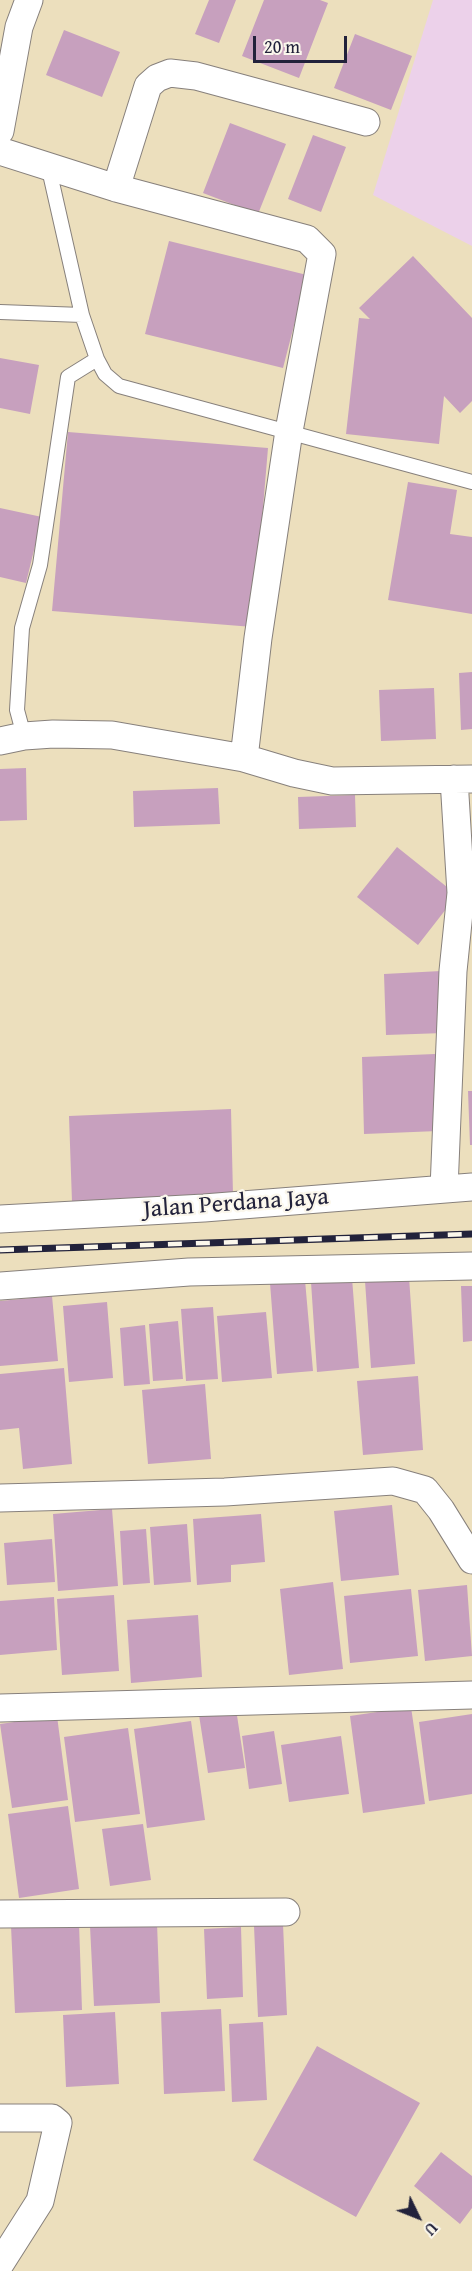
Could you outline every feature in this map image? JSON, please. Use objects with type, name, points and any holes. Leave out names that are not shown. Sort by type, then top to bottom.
[{"type":"street","points":[[0,131],[20,27],[29,0]]},
{"type":"street","points":[[116,188],[148,86],[157,78],[170,73],[196,76],[366,122]]},
{"type":"street","points":[[0,151],[116,188],[307,239],[322,254],[289,431],[258,638],[244,758]]},
{"type":"street","points":[[12,739],[112,735],[244,758],[294,773],[332,781],[463,779],[461,893],[453,971],[444,1189]]},
{"type":"street","name":"Jalan Perdana Jaya","points":[[0,1219],[204,1208],[472,1187]]},
{"type":"street","points":[[0,1286],[189,1272],[472,1266]]},
{"type":"street","points":[[0,1498],[225,1492],[393,1481],[425,1490],[441,1510],[472,1560]]},
{"type":"street","points":[[0,1708],[472,1695]]},
{"type":"street","points":[[0,1914],[286,1912]]},
{"type":"street","points":[[0,2118],[52,2118],[58,2123],[40,2200],[0,2264]]},
{"type":"lane","points":[[48,165],[82,315],[97,359],[105,374],[120,386],[472,482]]},
{"type":"lane","points":[[0,312],[82,315]]},
{"type":"lane","points":[[12,739],[17,710],[22,628],[40,565],[68,377],[97,359]]},
{"type":"shaded area","points":[[433,0],[472,0],[472,246],[373,195]]},
{"type":"building","points":[[209,0],[236,0],[219,43],[195,34]]},
{"type":"building","points":[[264,0],[320,0],[328,3],[299,78],[242,56]]},
{"type":"building","points":[[64,30],[120,52],[102,97],[46,75]]},
{"type":"building","points":[[355,34],[412,56],[391,110],[334,88]]},
{"type":"building","points":[[230,123],[286,144],[258,214],[203,193]]},
{"type":"building","points":[[313,135],[346,147],[321,212],[288,199]]},
{"type":"building","points":[[169,241],[307,275],[283,368],[145,334]]},
{"type":"building","points":[[413,256],[472,318],[472,401],[460,413],[444,396],[439,444],[346,434],[359,318],[370,319],[359,308]]},
{"type":"building","points":[[0,358],[39,365],[30,414],[0,408]]},
{"type":"building","points":[[68,432],[268,448],[253,627],[52,611]]},
{"type":"building","points":[[408,482],[457,490],[450,534],[472,537],[472,614],[388,600]]},
{"type":"building","points":[[0,508],[42,517],[26,583],[0,577]]},
{"type":"building","points":[[472,672],[472,729],[461,730],[459,673]]},
{"type":"building","points":[[434,688],[436,739],[381,741],[379,690]]},
{"type":"building","points":[[26,768],[27,820],[0,821],[0,769]]},
{"type":"building","points":[[218,788],[220,824],[134,827],[133,791]]},
{"type":"building","points":[[355,795],[356,827],[299,829],[298,797]]},
{"type":"building","points":[[397,847],[457,895],[418,945],[357,897]]},
{"type":"building","points":[[441,971],[444,1033],[386,1035],[384,974]]},
{"type":"building","points":[[435,1054],[438,1131],[364,1134],[362,1057]]},
{"type":"building","points":[[468,1091],[472,1091],[472,1145],[470,1145]]},
{"type":"building","points":[[231,1109],[233,1195],[72,1202],[69,1116]]},
{"type":"building","points":[[409,1277],[415,1364],[371,1368],[365,1281]]},
{"type":"building","points":[[352,1278],[359,1368],[317,1372],[311,1282]]},
{"type":"building","points":[[305,1280],[313,1371],[277,1374],[270,1283]]},
{"type":"building","points":[[461,1286],[472,1286],[472,1341],[463,1342]]},
{"type":"building","points":[[52,1296],[58,1361],[0,1366],[0,1301]]},
{"type":"building","points":[[107,1302],[113,1378],[69,1382],[63,1306]]},
{"type":"building","points":[[213,1307],[218,1379],[186,1381],[181,1309]]},
{"type":"building","points":[[266,1312],[272,1378],[222,1382],[217,1316]]},
{"type":"building","points":[[178,1321],[183,1379],[153,1381],[149,1324]]},
{"type":"building","points":[[145,1325],[150,1384],[124,1386],[120,1328]]},
{"type":"building","points":[[64,1368],[72,1464],[23,1469],[19,1428],[0,1430],[0,1374]]},
{"type":"building","points":[[418,1376],[423,1450],[363,1455],[357,1381]]},
{"type":"building","points":[[205,1384],[211,1459],[148,1464],[142,1390]]},
{"type":"building","points":[[392,1505],[399,1575],[341,1581],[334,1511]]},
{"type":"building","points":[[112,1509],[118,1586],[58,1591],[53,1514]]},
{"type":"building","points":[[261,1514],[265,1562],[231,1565],[231,1582],[197,1585],[193,1519]]},
{"type":"building","points":[[187,1524],[191,1582],[154,1585],[150,1527]]},
{"type":"building","points":[[146,1529],[150,1583],[123,1585],[120,1531]]},
{"type":"building","points":[[52,1539],[55,1582],[7,1585],[4,1543]]},
{"type":"building","points":[[333,1582],[343,1669],[289,1675],[280,1589]]},
{"type":"building","points":[[467,1585],[472,1656],[425,1661],[418,1590]]},
{"type":"building","points":[[411,1589],[418,1656],[350,1663],[344,1596]]},
{"type":"building","points":[[114,1595],[119,1671],[62,1675],[57,1599]]},
{"type":"building","points":[[54,1597],[57,1650],[0,1655],[0,1601]]},
{"type":"building","points":[[198,1615],[202,1677],[131,1683],[127,1620]]},
{"type":"building","points":[[411,1707],[425,1804],[363,1813],[350,1716]]},
{"type":"building","points":[[236,1709],[245,1768],[208,1773],[199,1715]]},
{"type":"building","points":[[472,1714],[472,1794],[429,1801],[419,1722]]},
{"type":"building","points":[[57,1716],[68,1800],[12,1808],[0,1724]]},
{"type":"building","points":[[191,1721],[205,1820],[147,1828],[134,1729]]},
{"type":"building","points":[[128,1728],[140,1814],[75,1822],[64,1737]]},
{"type":"building","points":[[274,1731],[282,1784],[249,1789],[242,1736]]},
{"type":"building","points":[[341,1736],[349,1794],[289,1802],[281,1745]]},
{"type":"building","points":[[68,1806],[79,1889],[19,1898],[8,1814]]},
{"type":"building","points":[[143,1824],[151,1880],[110,1886],[102,1829]]},
{"type":"building","points":[[79,1923],[82,2010],[15,2013],[11,1926]]},
{"type":"building","points":[[157,1923],[160,2003],[94,2006],[90,1926]]},
{"type":"building","points":[[283,1924],[287,2015],[258,2017],[254,1926]]},
{"type":"building","points":[[241,1927],[243,1997],[207,1999],[204,1929]]},
{"type":"building","points":[[221,2009],[225,2091],[164,2094],[161,2012]]},
{"type":"building","points":[[115,2012],[119,2084],[66,2087],[63,2015]]},
{"type":"building","points":[[263,2022],[267,2100],[232,2102],[229,2024]]},
{"type":"building","points":[[317,2046],[420,2103],[356,2217],[253,2160]]},
{"type":"building","points":[[441,2152],[472,2176],[472,2208],[460,2224],[414,2186]]},
{"type":"railway","points":[[0,1250],[472,1234]]}]
